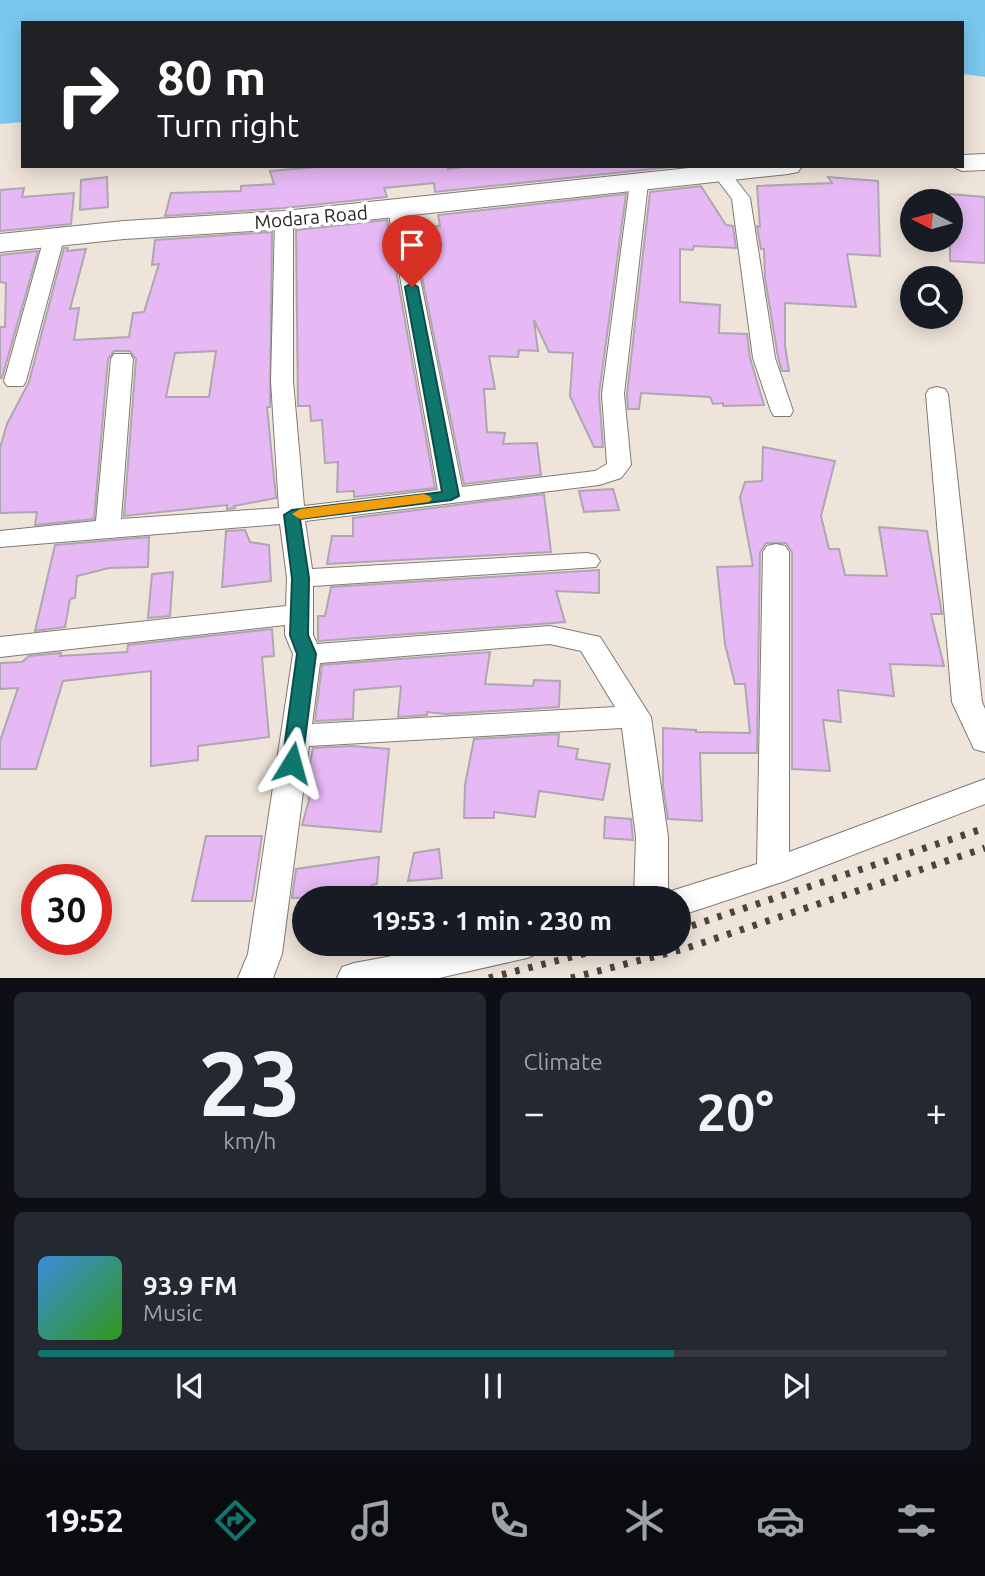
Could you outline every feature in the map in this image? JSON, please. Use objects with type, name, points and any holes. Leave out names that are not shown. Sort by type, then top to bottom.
[{"type":"main road","points":[[964,163],[985,162]]},
{"type":"main road","name":"Modara Road","points":[[0,243],[284,220],[772,168]]},
{"type":"street","points":[[722,174],[741,198],[764,358],[782,411]]},
{"type":"street","points":[[0,539],[108,528],[292,515],[599,478],[617,470],[619,465],[613,394],[639,183]]},
{"type":"street","points":[[397,209],[451,496]]},
{"type":"street","points":[[255,978],[265,954],[307,654],[299,635],[300,578],[292,515],[282,381],[284,220]]},
{"type":"street","points":[[15,381],[54,238]]},
{"type":"street","points":[[108,528],[122,359]]},
{"type":"street","points":[[937,394],[967,702],[985,741]]},
{"type":"street","points":[[773,872],[776,552]]},
{"type":"street","points":[[300,578],[587,561]]},
{"type":"street","points":[[0,647],[299,614]]},
{"type":"street","points":[[307,654],[550,635],[590,644],[636,717],[652,837],[651,886]]},
{"type":"street","points":[[296,736],[636,717]]},
{"type":"street","points":[[691,898],[773,872],[985,791]]},
{"type":"street","points":[[354,978],[475,956]]},
{"type":"water","points":[[0,0],[985,0],[985,77],[964,74],[964,21],[21,21],[21,122],[0,124]]},
{"type":"building","points":[[305,168],[662,168],[435,192],[434,183],[384,188],[387,197],[284,208],[165,216],[171,193],[241,191],[241,186],[274,184],[270,171]]},
{"type":"building","points":[[107,177],[108,207],[80,210],[81,180]]},
{"type":"building","points":[[828,177],[878,181],[880,256],[847,254],[856,307],[785,303],[785,346],[789,371],[782,371],[765,278],[764,249],[761,249],[757,226],[760,227],[757,186],[832,183]]},
{"type":"building","points":[[701,186],[726,225],[733,226],[736,248],[694,246],[693,250],[680,249],[680,302],[720,305],[719,333],[747,334],[750,358],[764,405],[723,406],[723,403],[713,404],[710,397],[641,393],[639,409],[628,409],[627,394],[650,192]]},
{"type":"building","points":[[24,188],[22,197],[74,193],[71,224],[0,231],[0,190]]},
{"type":"building","points":[[626,194],[599,394],[603,447],[594,447],[570,396],[573,353],[549,352],[534,320],[538,351],[519,350],[518,357],[489,356],[495,389],[484,389],[487,432],[505,433],[503,444],[537,443],[541,475],[464,484],[412,228],[440,226],[438,215]]},
{"type":"building","points":[[963,195],[985,197],[985,263],[950,261],[950,252],[963,252]]},
{"type":"building","points":[[387,220],[435,488],[354,497],[354,491],[337,492],[338,462],[325,463],[322,420],[311,421],[310,406],[298,406],[296,230]]},
{"type":"building","points":[[272,232],[270,407],[267,407],[276,498],[227,509],[227,505],[124,516],[136,359],[130,351],[114,351],[108,359],[94,519],[35,525],[37,512],[0,513],[0,448],[7,424],[29,382],[64,248],[68,248],[67,251],[86,249],[70,309],[79,308],[74,340],[129,337],[133,313],[144,312],[159,264],[152,265],[155,240]],"holes":[[[216,351],[209,397],[166,397],[175,353]]]},
{"type":"building","points":[[38,251],[0,378],[0,327],[5,327],[6,283],[0,282],[0,255]]},
{"type":"building","points":[[763,447],[835,461],[821,516],[829,549],[839,549],[845,575],[887,576],[879,527],[927,531],[942,614],[931,614],[944,666],[890,664],[894,696],[838,690],[841,722],[823,720],[830,771],[792,769],[792,552],[786,543],[766,543],[760,552],[757,753],[700,753],[702,821],[668,819],[663,786],[663,728],[750,733],[745,684],[735,684],[725,644],[717,567],[753,566],[740,497],[745,482],[762,481]]},
{"type":"building","points":[[613,489],[619,510],[584,512],[579,491]]},
{"type":"building","points":[[544,494],[551,552],[327,564],[332,536],[353,536],[353,518]]},
{"type":"building","points":[[245,530],[250,542],[269,545],[271,581],[222,587],[226,531]]},
{"type":"building","points":[[149,537],[148,567],[109,568],[77,576],[75,598],[70,599],[65,627],[35,631],[55,545]]},
{"type":"building","points":[[599,570],[599,593],[556,591],[565,622],[318,639],[318,616],[325,616],[331,587]]},
{"type":"building","points":[[173,572],[170,616],[148,618],[152,574]]},
{"type":"building","points":[[272,629],[274,656],[262,657],[269,737],[198,746],[198,760],[151,766],[151,671],[63,681],[36,769],[0,769],[0,741],[18,688],[0,689],[0,663],[22,662],[29,656],[61,653],[60,656],[127,652],[128,645]]},
{"type":"building","points":[[490,652],[485,684],[533,686],[534,680],[560,681],[559,707],[446,714],[427,712],[427,715],[398,717],[401,686],[354,690],[353,719],[315,721],[322,665]]},
{"type":"building","points":[[559,734],[558,746],[578,749],[576,759],[610,764],[603,800],[539,791],[535,817],[494,812],[494,818],[464,818],[465,785],[474,739]]},
{"type":"building","points":[[352,746],[389,749],[381,832],[302,825],[309,800],[307,778],[313,748]]},
{"type":"building","points":[[605,817],[631,819],[633,840],[604,838]]},
{"type":"building","points":[[206,836],[262,836],[252,901],[192,901]]},
{"type":"building","points":[[439,849],[442,878],[408,881],[414,853]]},
{"type":"building","points":[[379,857],[377,884],[372,886],[294,886],[296,869]]},
{"type":"railway","points":[[691,926],[985,828]]},
{"type":"railway","points":[[571,978],[684,949],[985,848]]},
{"type":"railway","points":[[489,978],[575,956]]},
{"type":"slow traffic","points":[[300,514],[424,499]]},
{"type":"route","points":[[292,763],[307,654],[299,635],[300,578],[292,515],[451,496],[412,287]]}]
